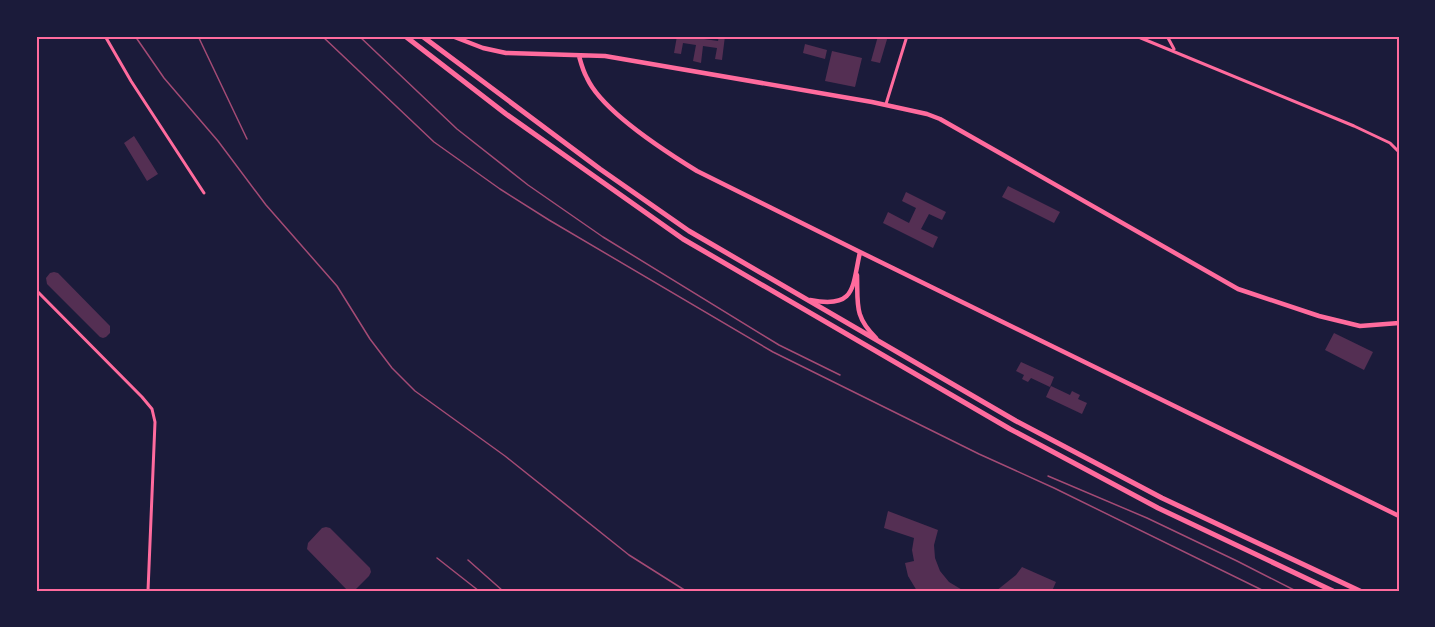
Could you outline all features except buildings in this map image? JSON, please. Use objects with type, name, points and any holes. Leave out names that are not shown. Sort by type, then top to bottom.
[{"type":"main road","points":[[405,36],[506,114],[682,239],[1010,429],[1158,508],[1333,591]]},
{"type":"main road","points":[[422,36],[600,169],[689,231],[1016,421],[1162,498],[1360,591]]},
{"type":"main road","points":[[453,36],[483,48],[506,53],[605,56],[886,104],[927,114],[940,119],[1238,289],[1326,318],[1360,326],[1399,323]]},
{"type":"main road","points":[[579,56],[587,79],[600,98],[617,114],[697,171],[1399,516]]},
{"type":"main road","points":[[808,299],[833,302],[846,298],[853,288],[860,252]]},
{"type":"main road","points":[[857,266],[859,314],[866,328],[879,341]]},
{"type":"street","points":[[105,36],[131,81],[204,193]]},
{"type":"street","points":[[886,104],[907,36]]},
{"type":"street","points":[[1136,36],[1354,126],[1389,143],[1399,152]]},
{"type":"street","points":[[1167,36],[1175,51]]},
{"type":"street","points":[[36,290],[152,409],[155,422],[148,591]]},
{"type":"railway","points":[[135,36],[164,78],[218,141],[266,205],[337,286],[370,339],[392,368],[415,391],[505,456],[629,555],[686,591]]},
{"type":"railway","points":[[198,36],[247,139]]},
{"type":"railway","points":[[322,36],[434,142],[500,189],[773,352],[1264,591]]},
{"type":"railway","points":[[359,36],[457,129],[528,185],[603,237],[779,345],[840,375]]},
{"type":"railway","points":[[1048,476],[1147,518],[1296,591]]},
{"type":"railway","points":[[437,558],[479,591]]},
{"type":"railway","points":[[468,560],[503,591]]}]
